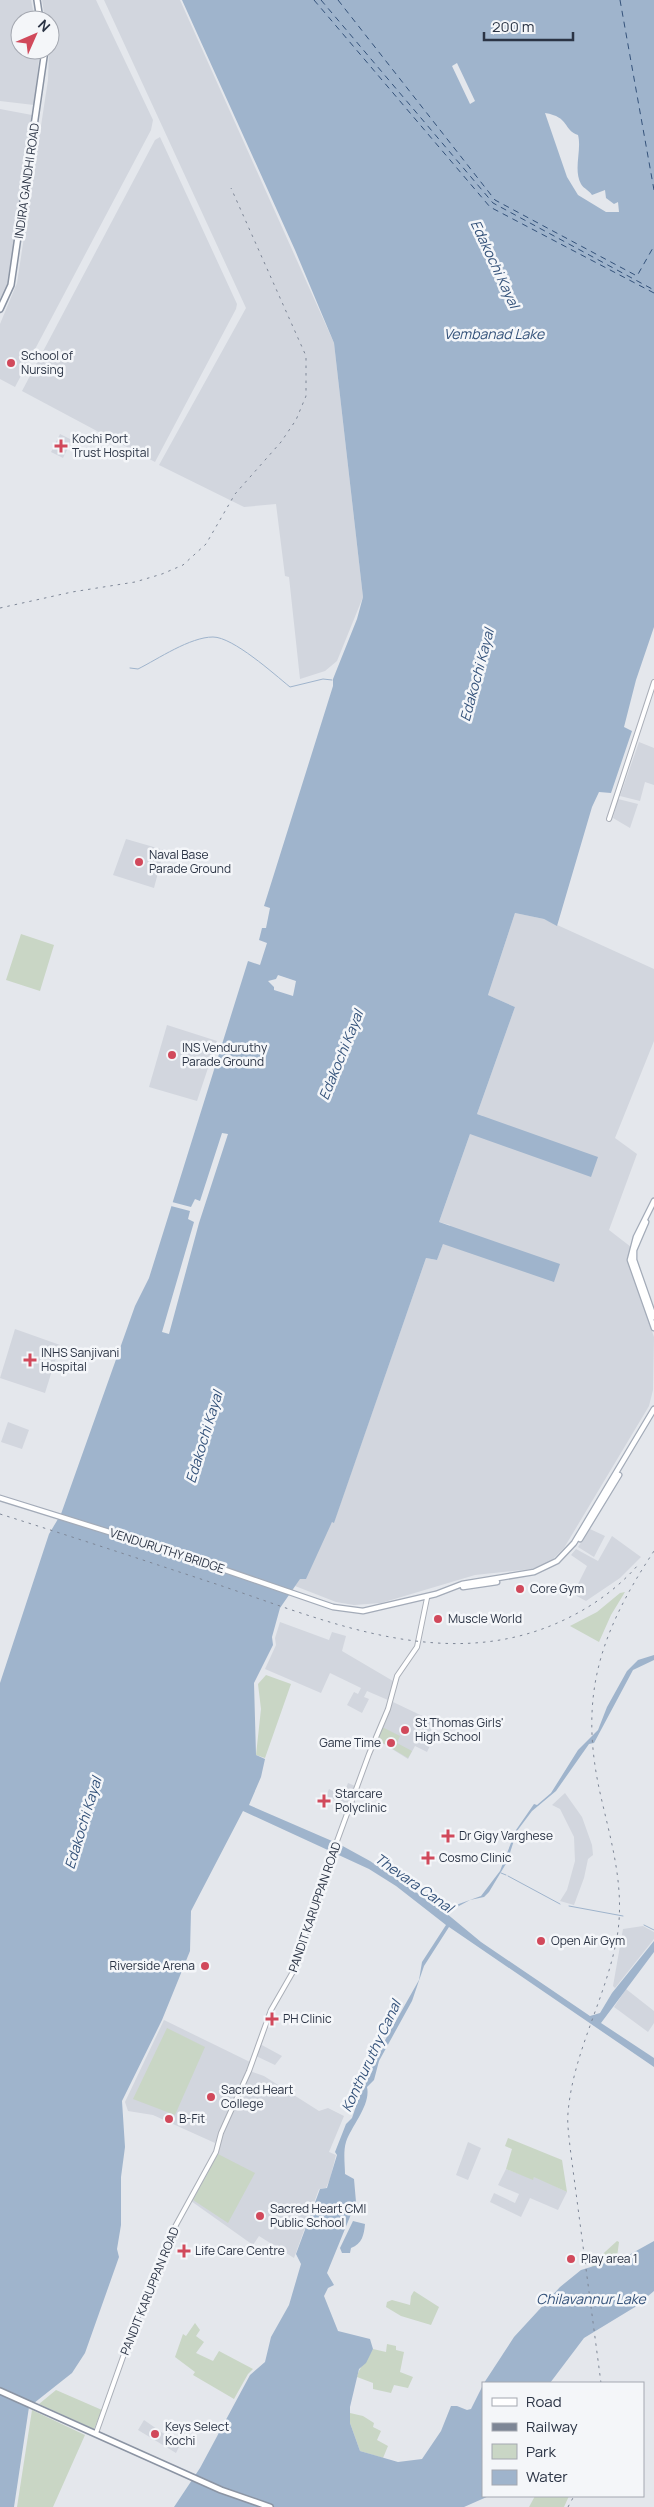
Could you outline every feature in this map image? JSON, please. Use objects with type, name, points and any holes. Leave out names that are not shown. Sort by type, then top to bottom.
[{"type":"highway","name":"INDIRA GANDHI ROAD","points":[[0,309],[12,285],[44,60]]},
{"type":"highway","points":[[0,2391],[221,2490],[270,2507]]},
{"type":"main road","points":[[609,819],[654,682]]},
{"type":"main road","points":[[654,1201],[636,1237],[632,1260],[654,1328]]},
{"type":"main road","points":[[654,1207],[634,1250],[632,1260],[654,1317]]},
{"type":"main road","points":[[620,1470],[654,1409]]},
{"type":"main road","points":[[620,1470],[654,1415]]},
{"type":"main road","name":"VENDURUTHY BRIDGE","points":[[0,1498],[167,1550],[325,1605],[363,1611],[484,1582],[523,1576],[543,1569],[557,1561],[574,1543],[596,1511],[620,1470]]},
{"type":"main road","name":"PANDIT KARUPPAN ROAD","points":[[96,2433],[136,2318],[171,2234],[216,2152],[221,2133],[249,2071],[272,2009],[294,1970],[322,1882],[374,1740],[388,1709],[397,1676],[417,1647],[427,1597]]},
{"type":"shaded area","points":[[0,0],[31,0],[33,10],[10,10],[10,60],[39,60],[34,105],[0,101]]},
{"type":"shaded area","points":[[42,0],[96,0],[153,120],[151,130],[15,387],[0,379],[0,324],[17,283],[48,80],[49,60],[60,60],[60,10],[44,10]]},
{"type":"shaded area","points":[[104,0],[180,0],[334,343],[363,597],[337,661],[325,671],[300,679],[289,577],[285,576],[276,504],[244,507],[159,465],[246,308]]},
{"type":"shaded area","points":[[0,109],[32,115],[9,284],[0,302]]},
{"type":"shaded area","points":[[160,137],[237,304],[155,462],[22,391],[155,140]]},
{"type":"shaded area","name":"Kochi Port Trust Hospital","points":[[60,434],[72,440],[63,458],[51,452]]},
{"type":"shaded area","points":[[639,742],[654,748],[654,785],[645,782],[640,801],[620,796]]},
{"type":"shaded area","points":[[618,799],[638,804],[630,828],[613,818]]},
{"type":"shaded area","name":"Naval Base Parade Ground","points":[[126,839],[164,850],[154,888],[113,875]]},
{"type":"shaded area","points":[[515,913],[544,919],[654,969],[654,1041],[615,1138],[637,1154],[609,1230],[631,1247],[627,1259],[654,1337],[653,1390],[649,1406],[564,1548],[551,1561],[532,1569],[475,1575],[381,1603],[354,1605],[336,1602],[295,1586],[332,1522],[334,1522],[426,1258],[437,1260],[450,1225],[439,1222],[470,1134],[483,1116],[477,1114],[515,1007],[488,995]]},
{"type":"shaded area","points":[[167,1025],[217,1041],[197,1101],[149,1087]]},
{"type":"shaded area","name":"INHS Sanjivani Hospital","points":[[15,1329],[60,1345],[45,1393],[0,1378]]},
{"type":"shaded area","points":[[8,1422],[29,1430],[22,1449],[1,1442]]},
{"type":"shaded area","points":[[590,1529],[605,1536],[594,1557],[578,1547]]},
{"type":"shaded area","points":[[612,1536],[641,1557],[620,1578],[586,1601],[573,1594],[587,1566],[571,1555],[576,1549],[598,1561]]},
{"type":"shaded area","points":[[280,1622],[329,1640],[332,1632],[346,1636],[342,1651],[393,1681],[388,1700],[367,1691],[364,1697],[369,1699],[362,1713],[347,1705],[354,1692],[358,1694],[361,1688],[330,1673],[321,1693],[265,1669],[276,1645],[275,1638]]},
{"type":"shaded area","name":"St Thomas Girls' High School","points":[[393,1702],[435,1722],[429,1734],[434,1737],[427,1752],[415,1746],[408,1759],[376,1739]]},
{"type":"shaded area","points":[[348,1783],[355,1786],[349,1805],[326,1796],[329,1789],[343,1796]]},
{"type":"shaded area","points":[[565,1793],[582,1817],[592,1845],[593,1855],[588,1859],[584,1878],[574,1905],[560,1901],[567,1890],[575,1861],[574,1837],[560,1809],[552,1805]]},
{"type":"shaded area","points":[[643,1926],[654,1932],[654,1939],[615,1988],[613,1986],[623,1929]]},
{"type":"shaded area","points":[[626,1989],[654,2011],[654,2023],[648,2032],[614,2007]]},
{"type":"shaded area","points":[[164,2020],[250,2062],[215,2143],[153,2115],[128,2111],[125,2102]]},
{"type":"shaded area","points":[[260,2044],[282,2056],[275,2065],[256,2056]]},
{"type":"shaded area","points":[[250,2071],[264,2076],[319,2111],[328,2108],[344,2116],[329,2152],[336,2155],[330,2179],[326,2188],[319,2189],[294,2258],[259,2236],[253,2245],[191,2201],[219,2149],[222,2133]]},
{"type":"shaded area","points":[[468,2142],[481,2148],[468,2180],[456,2175]]},
{"type":"shaded area","points":[[506,2169],[533,2179],[534,2176],[567,2192],[558,2210],[530,2198],[521,2217],[490,2202],[494,2193],[515,2203],[519,2194],[498,2185]]},
{"type":"shaded area","points":[[144,2420],[180,2445],[176,2453],[138,2430]]},
{"type":"green space","points":[[21,934],[54,945],[40,991],[6,980]]},
{"type":"green space","points":[[625,1592],[611,1615],[599,1642],[570,1626],[597,1612],[620,1593]]},
{"type":"green space","points":[[266,1675],[291,1684],[265,1758],[256,1755],[261,1709],[258,1684]]},
{"type":"green space","name":"Game Time","points":[[382,1727],[400,1736],[397,1743],[412,1751],[408,1758],[376,1739]]},
{"type":"green space","points":[[167,2028],[205,2047],[175,2115],[133,2099]]},
{"type":"green space","points":[[508,2138],[562,2160],[567,2192],[534,2177],[533,2180],[506,2169],[512,2149],[505,2146]]},
{"type":"green space","points":[[218,2154],[255,2173],[228,2223],[193,2200]]},
{"type":"green space","points":[[617,2241],[619,2242],[617,2257],[591,2268],[594,2262]]},
{"type":"green space","points":[[414,2291],[439,2307],[431,2325],[401,2316],[386,2307],[387,2302],[392,2300],[410,2305],[411,2296]]},
{"type":"green space","points":[[195,2323],[200,2330],[196,2336],[204,2342],[196,2353],[213,2361],[219,2351],[253,2369],[248,2374],[234,2399],[193,2375],[195,2372],[175,2357],[183,2334],[186,2336]]},
{"type":"green space","points":[[387,2344],[396,2346],[396,2350],[404,2352],[400,2372],[413,2377],[408,2388],[394,2385],[391,2393],[373,2389],[373,2383],[357,2377],[373,2349],[386,2352]]},
{"type":"green space","points":[[56,2390],[102,2410],[94,2429],[39,2404]]},
{"type":"green space","points":[[32,2410],[85,2435],[53,2507],[17,2507]]},
{"type":"green space","points":[[350,2413],[363,2416],[374,2423],[373,2427],[381,2431],[377,2440],[388,2446],[383,2458],[360,2451],[350,2423]]},
{"type":"green space","points":[[534,2497],[569,2497],[564,2507],[529,2507]]},
{"type":"water","name":"Vembanad Lake","points":[[182,0],[654,0],[654,627],[636,680],[624,727],[632,731],[611,793],[599,792],[592,807],[557,926],[544,919],[515,913],[488,995],[515,1007],[477,1114],[598,1157],[591,1177],[470,1134],[439,1222],[560,1264],[554,1282],[443,1244],[437,1260],[426,1258],[334,1523],[332,1522],[306,1579],[300,1579],[280,1608],[272,1637],[273,1645],[254,1683],[256,1755],[265,1759],[261,1777],[249,1805],[339,1844],[370,1861],[442,1910],[481,1896],[500,1871],[516,1830],[534,1804],[537,1805],[551,1793],[578,1750],[598,1730],[607,1707],[627,1671],[638,1660],[654,1655],[654,1660],[633,1670],[594,1743],[589,1744],[556,1791],[532,1811],[517,1831],[507,1862],[489,1892],[484,1897],[470,1900],[446,1913],[481,1942],[590,2016],[600,2013],[612,1993],[654,1941],[654,1952],[601,2023],[654,2058],[654,2067],[449,1927],[424,1966],[412,2001],[379,2061],[374,2080],[367,2087],[364,2108],[346,2142],[344,2154],[345,2174],[354,2179],[356,2202],[327,2273],[334,2285],[328,2288],[324,2296],[338,2331],[370,2339],[373,2349],[366,2363],[359,2369],[350,2407],[350,2423],[360,2451],[398,2462],[422,2459],[441,2431],[451,2406],[467,2410],[471,2409],[482,2387],[482,2497],[487,2497],[464,2507],[174,2507],[200,2468],[250,2375],[265,2362],[271,2337],[289,2305],[301,2264],[296,2254],[320,2189],[327,2188],[337,2155],[335,2152],[346,2124],[352,2118],[372,2059],[375,2058],[419,1980],[422,1962],[446,1925],[396,1886],[369,1869],[243,1811],[191,1911],[190,1951],[162,2020],[122,2101],[125,2147],[121,2177],[121,2225],[117,2249],[119,2257],[85,2353],[72,2373],[29,2407],[14,2507],[0,2507],[0,1683],[49,1534],[61,1514],[135,1306],[149,1278],[248,961],[260,965],[267,943],[259,940],[262,928],[266,928],[270,908],[264,906],[333,686],[333,679],[357,619],[363,597],[334,343],[295,250]],"holes":[[[545,113],[559,117],[573,133],[578,135],[578,172],[581,184],[592,195],[605,190],[606,198],[614,204],[618,202],[619,212],[606,212],[578,195],[567,177]]]},
{"type":"water","points":[[353,2221],[365,2224],[363,2235],[360,2242],[351,2248],[350,2253],[342,2253],[340,2248]]},
{"type":"water","name":"Chilavannur Lake","points":[[654,2241],[654,2291],[635,2307],[584,2338],[551,2382],[485,2382],[514,2337],[560,2287],[581,2270],[627,2256]]},
{"type":"pier","points":[[457,63],[475,101],[470,104],[452,66]]},
{"type":"pier","points":[[278,975],[296,981],[293,996],[274,990],[274,987],[268,981],[276,979]]},
{"type":"pier","points":[[222,1133],[228,1134],[199,1223],[169,1334],[162,1332],[194,1222],[188,1219],[190,1211],[171,1206],[172,1202],[191,1207],[195,1199],[200,1201]]},
{"type":"waterway","points":[[130,668],[138,669],[184,644],[213,637],[242,649],[290,687],[323,679],[332,680]]},
{"type":"waterway","points":[[501,1873],[506,1875]]},
{"type":"waterway","points":[[508,1876],[560,1904]]},
{"type":"waterway","points":[[569,1906],[623,1916]]},
{"type":"waterway","points":[[644,1925],[654,1930]]},
{"type":"ferry route","points":[[314,0],[490,207],[654,293]]},
{"type":"ferry route","points":[[321,0],[493,203],[654,290]]},
{"type":"ferry route","points":[[338,0],[495,200],[637,276],[654,246]]},
{"type":"ferry route","points":[[620,0],[654,190]]},
{"type":"railway","points":[[0,608],[72,592],[135,582],[183,565],[206,544],[235,494],[281,442],[296,420],[306,396],[306,356],[231,188]]},
{"type":"railway","points":[[0,1514],[348,1627],[391,1637],[435,1643],[479,1643],[522,1635],[566,1619],[605,1596],[638,1565]]},
{"type":"railway","points":[[601,2382],[568,2121],[571,2090],[577,2067],[607,1977],[618,1931],[619,1896],[616,1863],[594,1761],[593,1698],[598,1668],[607,1639],[635,1581],[654,1551]]},
{"type":"railway","points":[[568,2507],[573,2497]]},
{"type":"place","name":"School of Nursing","points":[[11,363]]},
{"type":"place","name":"Kochi Port Trust Hospital","points":[[61,446]]},
{"type":"place","name":"Naval Base Parade Ground","points":[[139,862]]},
{"type":"place","name":"INS Venduruthy Parade Ground","points":[[172,1055]]},
{"type":"place","name":"INHS Sanjivani Hospital","points":[[30,1360]]},
{"type":"place","name":"Core Gym","points":[[520,1589]]},
{"type":"place","name":"Muscle World","points":[[438,1619]]},
{"type":"place","name":"St Thomas Girls' High School","points":[[405,1730]]},
{"type":"place","name":"Game Time","points":[[391,1743]]},
{"type":"place","name":"Starcare Polyclinic","points":[[324,1801]]},
{"type":"place","name":"Dr Gigy Varghese","points":[[448,1836]]},
{"type":"place","name":"Cosmo Clinic","points":[[428,1858]]},
{"type":"place","name":"Open Air Gym","points":[[541,1941]]},
{"type":"place","name":"Riverside Arena","points":[[205,1966]]},
{"type":"place","name":"PH Clinic","points":[[272,2019]]},
{"type":"place","name":"Sacred Heart College","points":[[211,2097]]},
{"type":"place","name":"B-Fit","points":[[169,2119]]},
{"type":"place","name":"Sacred Heart CMI Public School","points":[[260,2216]]},
{"type":"place","name":"Life Care Centre","points":[[184,2251]]},
{"type":"place","name":"Play area 1","points":[[571,2259]]},
{"type":"place","name":"Keys Select Kochi","points":[[155,2434]]},
{"type":"water label","name":"Edakochi Kayal","points":[[495,264]]},
{"type":"water label","name":"Edakochi Kayal","points":[[477,675]]},
{"type":"water label","name":"Edakochi Kayal","points":[[341,1055]]},
{"type":"water label","name":"Edakochi Kayal","points":[[204,1437]]},
{"type":"water label","name":"Edakochi Kayal","points":[[83,1823]]},
{"type":"water label","name":"Thevara Canal","points":[[414,1883]]},
{"type":"water label","name":"Konthuruthy Canal","points":[[371,2056]]}]
